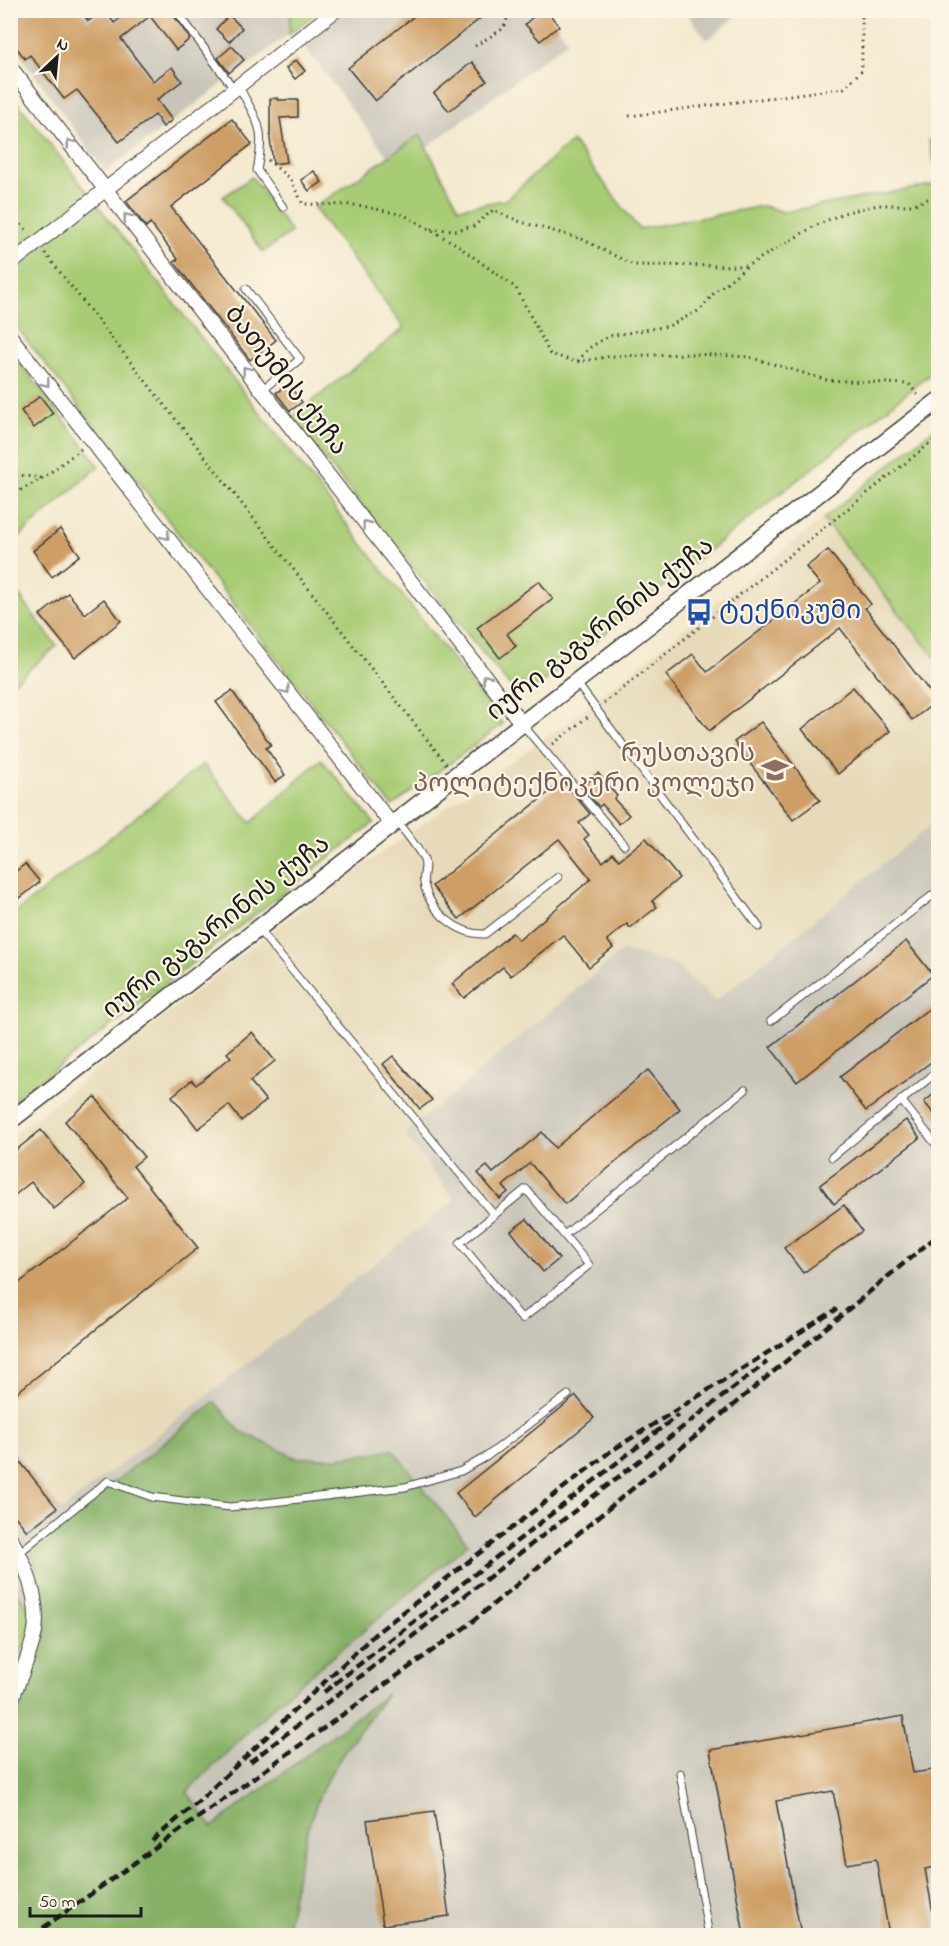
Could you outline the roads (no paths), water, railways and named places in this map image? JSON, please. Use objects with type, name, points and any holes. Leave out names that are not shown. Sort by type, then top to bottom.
[{"type":"street","points":[[10,264],[336,10]]},
{"type":"street","name":"ბათუმის ქუჩა","points":[[10,67],[522,724]]},
{"type":"street","points":[[10,336],[394,823]]},
{"type":"street","name":"იური გაგარინის ქუჩა","points":[[10,1121],[933,405]]},
{"type":"street","points":[[10,1538],[15,1556],[25,1564],[34,1598],[35,1631],[10,1704]]},
{"type":"lane","points":[[176,10],[236,87],[261,127],[257,170],[283,207]]},
{"type":"lane","points":[[246,289],[300,359],[262,390]]},
{"type":"lane","points":[[576,682],[759,927]]},
{"type":"lane","points":[[522,724],[624,845]]},
{"type":"lane","points":[[394,823],[425,862],[424,884],[433,904],[460,930],[472,934],[485,934],[558,877]]},
{"type":"lane","points":[[771,1021],[939,891]]},
{"type":"lane","points":[[258,929],[494,1215]]},
{"type":"lane","points":[[832,1156],[939,1071]]},
{"type":"lane","points":[[564,1236],[746,1090]]},
{"type":"lane","points":[[902,1100],[939,1147]]},
{"type":"lane","points":[[526,1189],[589,1265],[522,1319],[460,1243],[494,1215],[526,1189]]},
{"type":"lane","points":[[15,1556],[108,1481],[152,1497],[230,1507],[405,1487],[461,1471],[486,1457],[568,1395]]},
{"type":"lane","points":[[680,1773],[709,1935]]},
{"type":"railway","points":[[32,1936],[467,1626],[938,1235]]},
{"type":"railway","points":[[152,1841],[202,1798],[375,1634],[611,1451],[837,1309]]},
{"type":"railway","points":[[250,1762],[767,1362]]},
{"type":"railway","points":[[324,1692],[678,1415]]},
{"type":"place","name":"ტექნიკუმი","points":[[699,612]]},
{"type":"place","name":"რუსთავის პოლიტექნიკური კოლეჯი","points":[[775,770]]}]
